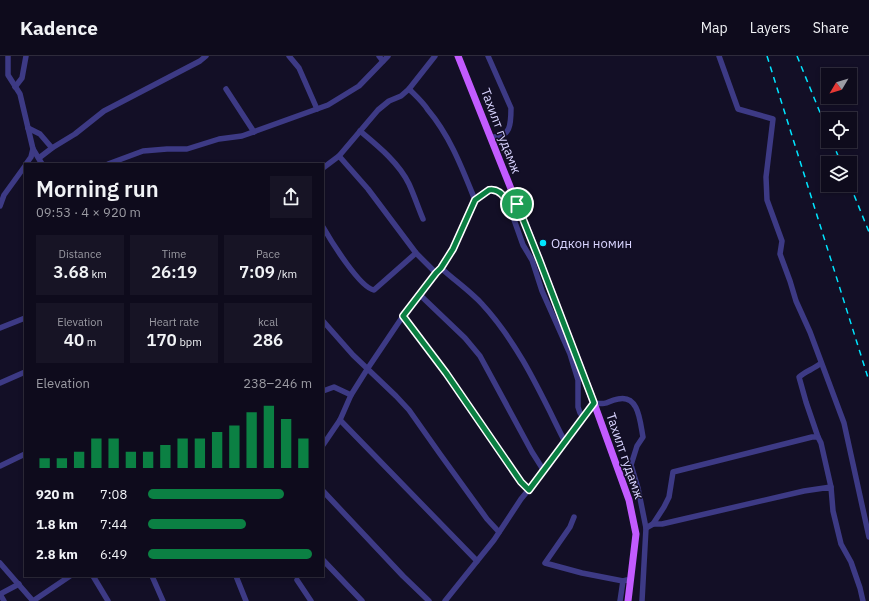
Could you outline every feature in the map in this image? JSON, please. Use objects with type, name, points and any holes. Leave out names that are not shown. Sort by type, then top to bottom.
[{"type":"main road","name":"Тахилт гудамж","points":[[458,56],[491,137],[513,206],[594,403],[629,500],[636,534],[627,580],[628,601]]},
{"type":"street","points":[[8,56],[8,75],[20,94],[33,149],[42,163]]},
{"type":"street","points":[[15,87],[22,78],[26,56]]},
{"type":"street","points":[[39,158],[52,148],[76,134],[104,111],[200,61],[206,56]]},
{"type":"street","points":[[288,56],[299,68],[317,109]]},
{"type":"street","points":[[379,56],[383,61]]},
{"type":"street","points":[[111,163],[143,151],[187,149],[219,140],[242,136],[328,105],[359,86],[388,56]]},
{"type":"street","points":[[324,167],[339,156],[378,110],[389,101],[401,96],[410,89],[435,56]]},
{"type":"street","points":[[488,56],[512,108],[507,132],[500,138],[491,137]]},
{"type":"street","points":[[719,56],[738,109],[773,119],[766,177],[767,200],[782,241],[780,254],[796,301],[810,332],[844,423],[869,537]]},
{"type":"street","points":[[226,89],[254,132]]},
{"type":"street","points":[[410,89],[429,110],[445,134],[456,154],[475,200]]},
{"type":"street","points":[[28,128],[40,134],[52,148]]},
{"type":"street","points":[[360,131],[395,163],[403,174],[409,184],[423,219]]},
{"type":"street","points":[[27,163],[33,149]]},
{"type":"street","points":[[339,156],[368,189],[416,253],[436,273]]},
{"type":"street","points":[[0,206],[4,195],[24,168]]},
{"type":"street","points":[[324,444],[340,420],[351,394],[368,368],[403,316],[441,268],[453,249],[475,200],[489,190],[494,190],[500,192],[513,206]]},
{"type":"street","points":[[324,229],[355,274],[370,289],[374,290],[416,253]]},
{"type":"street","points":[[536,260],[542,291],[570,354],[578,380],[578,407],[580,413],[584,417]]},
{"type":"street","points":[[441,268],[482,304],[507,335],[534,379],[566,442]]},
{"type":"street","points":[[420,295],[465,338],[480,356],[532,452],[544,471]]},
{"type":"street","points":[[403,316],[446,373],[521,482],[529,490]]},
{"type":"street","points":[[0,328],[24,318]]},
{"type":"street","points":[[324,322],[349,350],[409,410],[487,519],[499,532]]},
{"type":"street","points":[[821,363],[817,367],[799,377],[806,402],[821,443],[832,487],[833,510],[841,544],[851,562],[863,601]]},
{"type":"street","points":[[0,383],[24,372]]},
{"type":"street","points":[[324,391],[334,388],[351,394]]},
{"type":"street","points":[[446,601],[594,403],[605,405],[616,399],[625,398],[633,402],[637,409],[643,437],[632,457],[631,466],[638,488],[646,528],[642,601]]},
{"type":"street","points":[[340,420],[477,561]]},
{"type":"street","points":[[646,528],[653,524],[664,507],[669,496],[673,472],[812,437],[818,437]]},
{"type":"street","points":[[0,466],[24,454]]},
{"type":"street","points":[[653,524],[662,524],[804,491],[832,487]]},
{"type":"street","points":[[324,492],[403,576],[429,601]]},
{"type":"street","points":[[574,517],[570,527],[544,563],[582,573],[627,580],[620,601]]},
{"type":"street","points":[[324,561],[362,601]]},
{"type":"street","points":[[0,563],[33,601],[69,577]]},
{"type":"street","points":[[94,577],[108,601]]},
{"type":"street","points":[[152,577],[164,601]]},
{"type":"street","points":[[236,577],[246,601]]},
{"type":"street","points":[[297,580],[311,601]]},
{"type":"street","points":[[4,601],[0,594],[19,584]]},
{"type":"railway","points":[[767,56],[869,381]]},
{"type":"railway","points":[[797,56],[821,115]]},
{"type":"railway","points":[[835,148],[838,156]]},
{"type":"railway","points":[[853,192],[869,232]]},
{"type":"place","name":"Одкон номин","points":[[543,243]]},
{"type":"route","points":[[489,190],[494,190],[500,192],[507,200],[510,207],[517,204],[594,403],[529,490],[521,482],[446,373],[403,316],[441,268],[453,249],[475,200],[489,190]]}]
